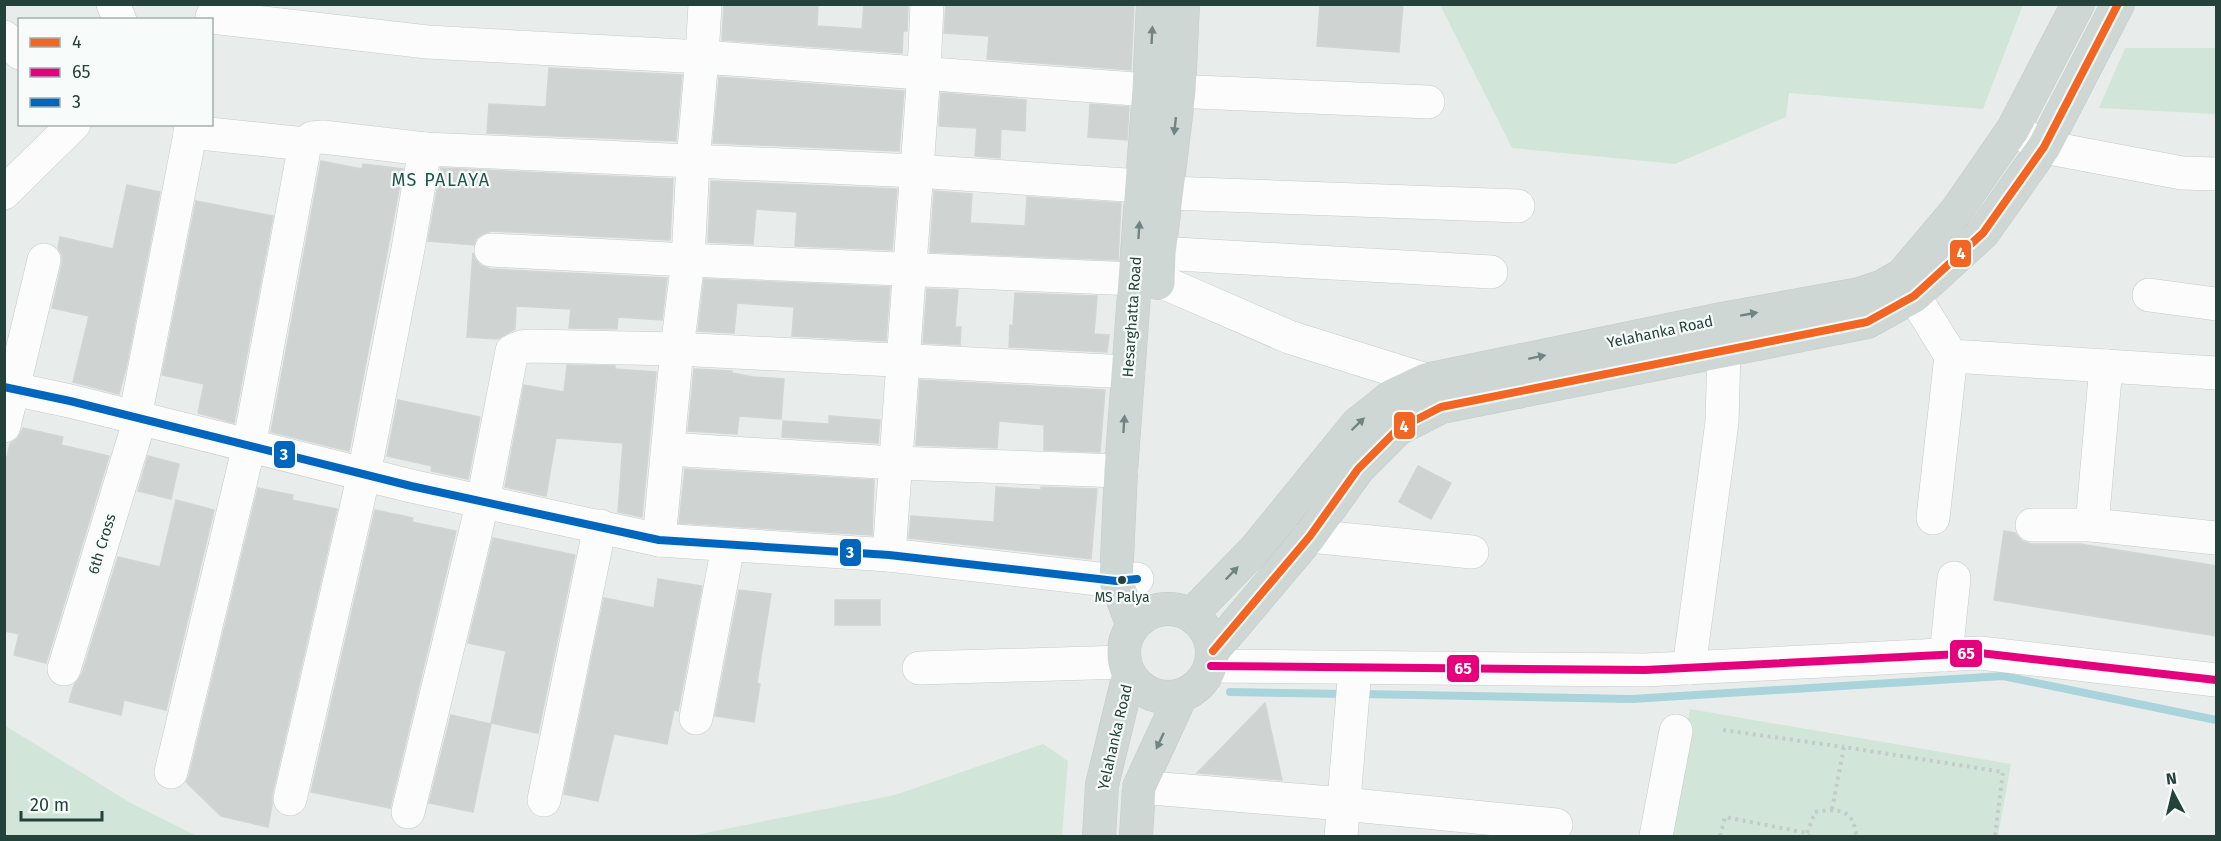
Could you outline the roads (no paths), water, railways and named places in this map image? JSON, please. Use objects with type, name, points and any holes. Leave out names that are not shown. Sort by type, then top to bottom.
[{"type":"main road","name":"Hesarghatta Road","points":[[1153,4],[1164,91]]},
{"type":"main road","name":"Hesarghatta Road","points":[[1126,580],[1143,462],[1154,190],[1164,91],[1183,4]]},
{"type":"main road","name":"Yelahanka Road","points":[[1191,615],[1256,548],[1357,424],[1392,396],[1426,380],[1722,319],[1860,294],[1902,275],[1957,210],[2013,129],[2078,4]]},
{"type":"main road","name":"Yelahanka Road","points":[[1212,658],[1310,536],[1358,469],[1398,429],[1441,407],[1867,322],[1914,296],[1983,233],[2044,147],[2118,4]]},
{"type":"main road","name":"Hesarghatta Road","points":[[1141,620],[1126,580],[1121,471],[1128,372],[1151,271]]},
{"type":"main road","points":[[1167,609],[1191,615],[1200,621],[1209,635],[1212,658],[1205,679],[1194,689],[1181,696],[1166,697],[1151,694],[1139,686],[1127,668],[1125,644],[1141,620],[1167,609]]},
{"type":"main road","name":"Yelahanka Road","points":[[1099,837],[1102,785],[1127,668]]},
{"type":"main road","points":[[1136,837],[1139,787],[1181,696]]},
{"type":"street","points":[[659,540],[688,260],[705,4]]},
{"type":"street","points":[[889,555],[927,4]]},
{"type":"street","points":[[212,14],[427,42],[702,57],[1164,91],[1428,102]]},
{"type":"street","points":[[4,37],[18,51]]},
{"type":"street","points":[[8,183],[72,126]]},
{"type":"street","points":[[191,128],[305,144]]},
{"type":"street","name":"6th Cross","points":[[64,669],[138,418],[191,128]]},
{"type":"street","points":[[2013,129],[2044,147],[2182,173],[2217,174]]},
{"type":"street","points":[[171,772],[249,446],[305,144],[312,138],[323,137],[425,149],[916,171],[1154,190],[1518,206]]},
{"type":"street","points":[[290,799],[364,474],[425,149]]},
{"type":"street","points":[[491,250],[909,269],[1491,272]]},
{"type":"street","points":[[4,426],[9,388],[44,260]]},
{"type":"street","points":[[1151,271],[1289,337],[1426,380]]},
{"type":"street","points":[[2149,295],[2217,304]]},
{"type":"street","points":[[1914,296],[1951,356],[1933,518]]},
{"type":"street","points":[[408,812],[483,501],[512,351],[531,346],[677,349],[1128,372]]},
{"type":"street","points":[[1689,668],[1722,422],[1724,351]]},
{"type":"street","points":[[1951,356],[2217,373]]},
{"type":"street","points":[[2092,525],[2106,366]]},
{"type":"street","points":[[9,388],[364,474],[659,540],[889,555],[1126,580]]},
{"type":"street","points":[[668,449],[896,463],[1121,471]]},
{"type":"street","points":[[2032,525],[2092,525],[2217,538]]},
{"type":"street","points":[[544,800],[600,526]]},
{"type":"street","points":[[1310,536],[1472,552]]},
{"type":"street","points":[[696,718],[728,546]]},
{"type":"street","points":[[1946,655],[1954,578]]},
{"type":"street","points":[[1212,658],[1353,685],[1980,653],[2217,680]]},
{"type":"street","points":[[919,668],[1127,668]]},
{"type":"street","points":[[1341,837],[1353,685]]},
{"type":"street","points":[[1656,837],[1676,731]]},
{"type":"street","points":[[1139,787],[1556,825]]},
{"type":"waterway","points":[[1359,694],[1632,699],[2003,676],[2216,720]]},
{"type":"waterway","points":[[1230,692],[1346,694]]},
{"type":"place","name":"MS Palya","points":[[1122,580]]},
{"type":"district","name":"MS PALAYA","points":[[441,180]]}]
